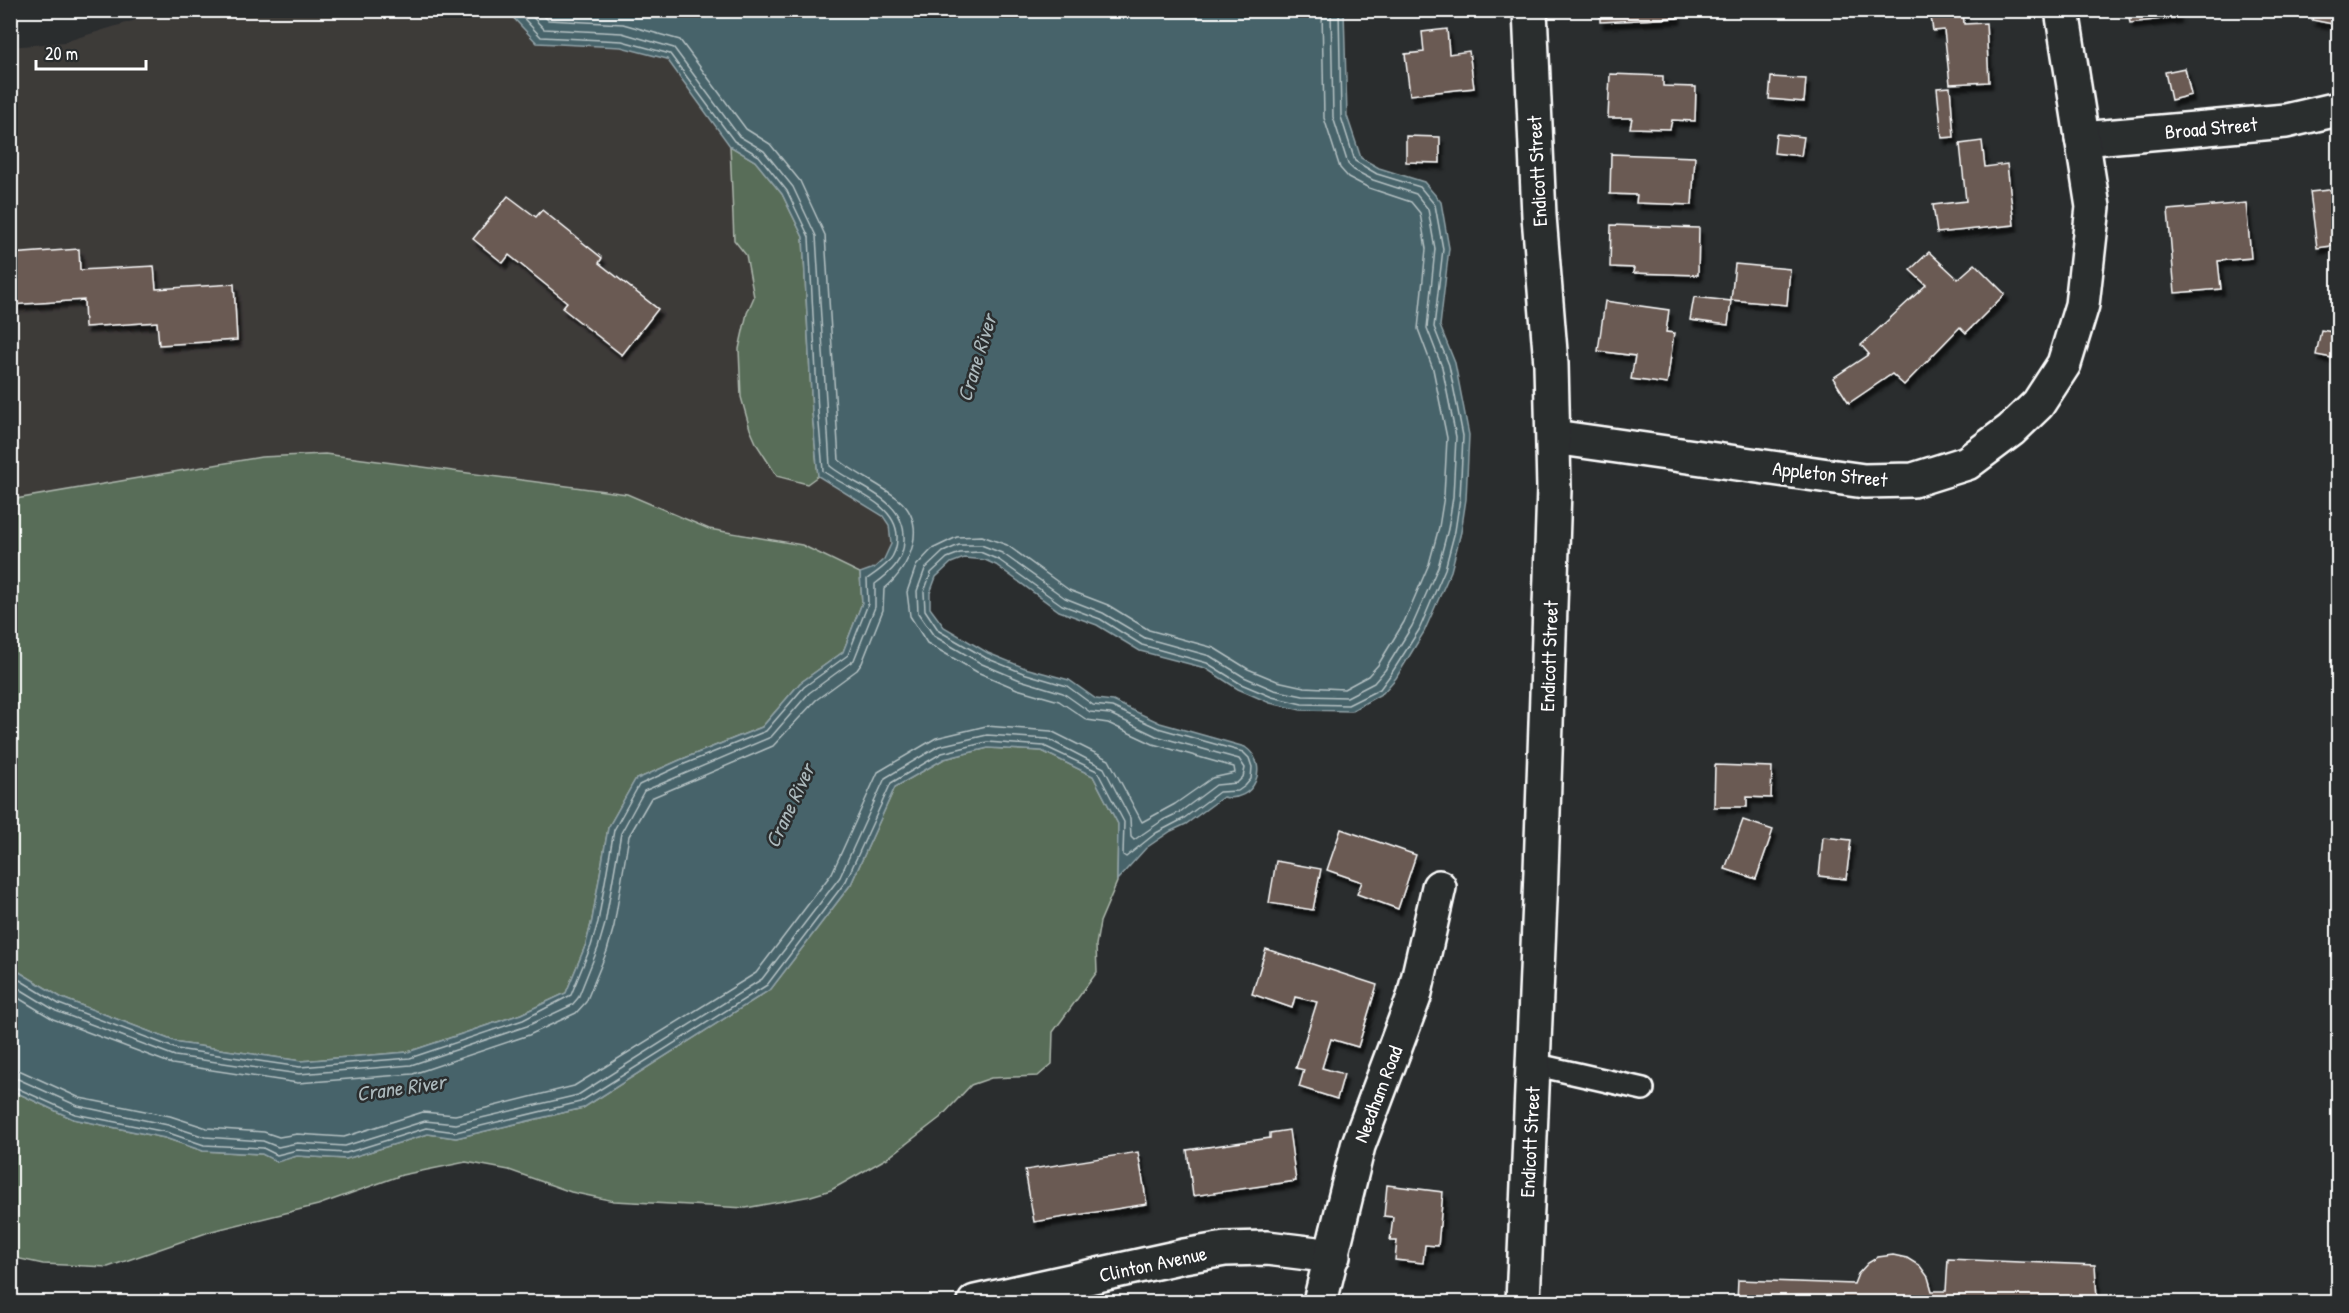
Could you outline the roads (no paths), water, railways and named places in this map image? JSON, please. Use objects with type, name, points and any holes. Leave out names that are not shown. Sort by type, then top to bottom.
[{"type":"street","name":"Endicott Street","points":[[1523,1302],[1544,817],[1553,549],[1554,437],[1535,138],[1530,10]]},
{"type":"street","name":"Appleton Street","points":[[1554,437],[1864,481],[1913,480],[1967,463],[2011,430],[2038,404],[2064,364],[2082,305],[2092,207],[2062,10]]},
{"type":"street","name":"Broad Street","points":[[2082,140],[2286,121],[2338,109]]},
{"type":"street","name":"Needham Road","points":[[1320,1302],[1358,1146],[1414,997],[1439,887]]},
{"type":"street","name":"Clinton Avenue","points":[[975,1302],[1225,1249],[1267,1248],[1333,1256]]},
{"type":"lane","points":[[1533,1064],[1643,1089]]},
{"type":"water","name":"Crane River","points":[[507,11],[1344,11],[1347,116],[1361,158],[1379,168],[1424,182],[1441,202],[1449,248],[1440,326],[1455,363],[1469,435],[1466,499],[1461,532],[1451,571],[1424,632],[1396,678],[1383,693],[1351,711],[1301,710],[1270,703],[1238,689],[1205,668],[1140,651],[1097,625],[1059,611],[996,565],[985,560],[964,558],[951,563],[936,577],[930,593],[930,608],[944,627],[988,653],[1025,668],[1069,680],[1096,699],[1113,701],[1160,723],[1245,747],[1257,763],[1258,773],[1250,789],[1234,798],[1223,797],[1186,824],[1146,848],[1117,880],[1118,824],[1093,776],[1042,751],[988,748],[944,759],[895,787],[851,884],[771,989],[583,1108],[456,1138],[428,1134],[346,1159],[297,1156],[277,1162],[262,1154],[203,1151],[165,1138],[73,1119],[11,1090],[11,967],[62,998],[179,1043],[301,1061],[408,1052],[521,1014],[566,993],[586,944],[608,828],[635,780],[762,727],[800,683],[843,652],[862,603],[860,573],[874,568],[884,559],[891,544],[889,525],[883,516],[818,476],[812,412],[803,237],[782,194],[755,161],[730,146],[667,59],[621,47],[537,43]]}]
